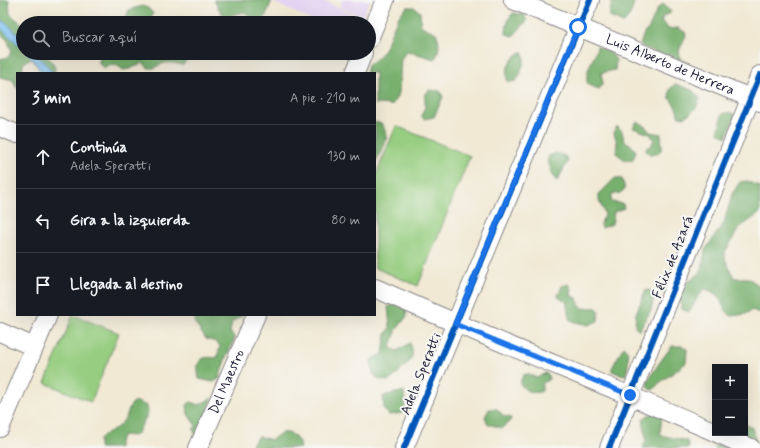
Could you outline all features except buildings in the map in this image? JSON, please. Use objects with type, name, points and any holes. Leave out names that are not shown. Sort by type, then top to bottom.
[{"type":"street","points":[[376,21],[384,0]]},
{"type":"street","name":"Luis Alberto de Herrera","points":[[513,0],[755,100]]},
{"type":"street","name":"Adela Speratti","points":[[404,448],[590,0]]},
{"type":"street","points":[[355,72],[360,60]]},
{"type":"street","name":"Félix de Azará","points":[[609,448],[755,100],[760,75]]},
{"type":"street","points":[[0,128],[16,134]]},
{"type":"street","points":[[376,288],[455,324],[630,395],[712,431]]},
{"type":"street","points":[[0,428],[48,316]]},
{"type":"street","name":"Del Maestro","points":[[198,448],[256,316]]},
{"type":"street","points":[[0,332],[34,346]]},
{"type":"street","points":[[723,436],[751,448]]},
{"type":"shaded area","points":[[268,0],[322,0],[357,16],[303,16]]},
{"type":"shaded area","points":[[342,0],[370,0],[362,16],[339,7]]},
{"type":"green space","points":[[0,0],[9,0],[10,14],[16,19],[16,60],[28,60],[23,64],[22,72],[16,72],[16,87],[13,80],[0,77],[0,59],[8,57],[12,52],[8,41],[0,33]]},
{"type":"green space","points":[[214,0],[272,0],[265,16],[250,16],[244,12],[226,16],[221,12]]},
{"type":"green space","points":[[613,0],[634,0],[631,13],[623,23],[610,17],[610,10]]},
{"type":"green space","points":[[663,4],[671,11],[669,14],[663,16],[661,23],[664,23],[668,29],[678,28],[685,32],[686,35],[679,51],[681,61],[673,57],[671,54],[665,57],[640,45],[644,33],[649,28],[658,8]]},
{"type":"green space","points":[[142,6],[148,8],[153,13],[152,16],[127,16],[129,10]]},
{"type":"green space","points":[[407,7],[414,7],[420,12],[421,26],[436,33],[439,49],[435,59],[407,51],[401,59],[399,93],[392,105],[376,104],[376,72],[366,72],[368,65],[376,60],[384,49],[402,12]]},
{"type":"green space","points":[[513,13],[524,15],[527,21],[513,36],[506,34],[509,20]]},
{"type":"green space","points":[[597,46],[612,54],[616,60],[615,70],[601,73],[603,83],[599,89],[588,85],[587,80],[588,70]]},
{"type":"green space","points":[[522,52],[525,58],[520,75],[516,81],[508,82],[507,69],[514,57]]},
{"type":"green space","points":[[37,60],[51,60],[55,68],[55,71],[52,72]]},
{"type":"green space","points":[[99,60],[187,60],[183,65],[165,63],[155,68],[148,68],[143,63],[130,69],[123,70],[112,65],[105,68],[99,64]]},
{"type":"green space","points":[[675,84],[692,90],[700,98],[696,108],[685,117],[678,116],[677,109],[669,97],[670,89]]},
{"type":"green space","points":[[429,90],[440,91],[443,97],[434,117],[424,119],[421,116],[425,107],[425,95]]},
{"type":"green space","points":[[732,113],[735,115],[726,137],[718,132],[722,114]]},
{"type":"green space","points":[[376,122],[382,124],[385,130],[385,144],[376,161]]},
{"type":"green space","points":[[636,122],[643,124],[650,132],[661,134],[662,149],[657,154],[650,154],[645,150],[647,147],[650,147],[654,140],[650,134],[633,128]]},
{"type":"green space","points":[[396,126],[470,156],[418,286],[376,268],[376,175]]},
{"type":"green space","points":[[617,126],[622,131],[624,141],[630,144],[636,151],[632,160],[625,160],[616,153],[617,142],[614,133]]},
{"type":"green space","points":[[556,153],[565,156],[568,161],[557,181],[552,176],[550,166],[547,161],[549,156]]},
{"type":"green space","points":[[615,178],[622,179],[625,189],[620,193],[612,195],[611,199],[612,202],[623,204],[624,208],[614,212],[612,224],[602,228],[600,225],[605,214],[599,201],[599,194]]},
{"type":"green space","points":[[747,181],[760,187],[760,213],[739,228],[725,252],[725,259],[734,278],[748,278],[760,286],[760,313],[752,310],[746,314],[731,316],[724,308],[719,298],[705,289],[702,291],[689,312],[682,309],[680,301],[681,290],[702,270],[705,250],[724,223],[732,194],[740,182]]},
{"type":"green space","points":[[569,284],[572,289],[571,296],[577,298],[582,308],[597,308],[599,311],[598,321],[588,325],[571,321],[569,318],[566,301],[559,298],[558,295],[562,286]]},
{"type":"green space","points":[[649,290],[655,293],[651,310],[639,331],[635,327],[636,313],[645,291]]},
{"type":"green space","points":[[395,304],[406,309],[407,316],[397,329],[390,348],[397,351],[410,343],[412,348],[412,356],[407,365],[394,377],[387,381],[378,379],[373,374],[371,360],[383,354],[386,334],[390,328],[388,307]]},
{"type":"green space","points":[[73,316],[119,333],[91,402],[45,383]]},
{"type":"green space","points":[[196,316],[241,316],[232,322],[230,332],[235,338],[226,357],[219,379],[213,382],[199,379],[198,364],[202,359],[211,357],[217,358],[220,346],[216,342],[206,339],[194,322]]},
{"type":"green space","points":[[672,346],[682,346],[687,349],[686,363],[658,384],[653,390],[649,389],[647,384],[648,380]]},
{"type":"green space","points":[[625,347],[628,353],[626,375],[612,371],[612,368],[622,349]]},
{"type":"green space","points":[[545,373],[549,375],[549,379],[542,384],[542,391],[535,393],[529,392],[520,383],[523,375],[528,374],[537,378]]},
{"type":"green space","points":[[404,391],[405,404],[403,413],[389,415],[384,410],[383,396]]},
{"type":"green space","points":[[212,398],[197,440],[193,428],[195,429],[196,426],[188,414],[187,405],[191,402],[199,405]]},
{"type":"green space","points":[[135,401],[147,406],[148,413],[137,434],[134,436],[123,435],[119,442],[119,448],[99,448],[99,440],[103,435],[112,431],[122,423],[130,407]]},
{"type":"green space","points":[[489,409],[497,409],[504,416],[510,417],[511,420],[502,428],[488,424],[485,417]]},
{"type":"green space","points":[[655,413],[662,415],[660,435],[687,441],[689,448],[643,448],[646,440],[643,419],[648,415]]},
{"type":"green space","points":[[748,425],[752,428],[756,441],[747,448],[714,448],[723,436],[748,436]]},
{"type":"green space","points":[[281,433],[288,433],[294,436],[301,448],[257,448],[252,444],[258,436],[271,440]]},
{"type":"water","points":[[0,19],[16,32],[16,43],[0,28]]},
{"type":"water","points":[[33,60],[43,60],[52,72],[41,72]]},
{"type":"cycle path","points":[[404,448],[590,0]]},
{"type":"cycle path","points":[[609,448],[760,75]]},
{"type":"route","points":[[578,27],[455,324],[630,395]]}]
